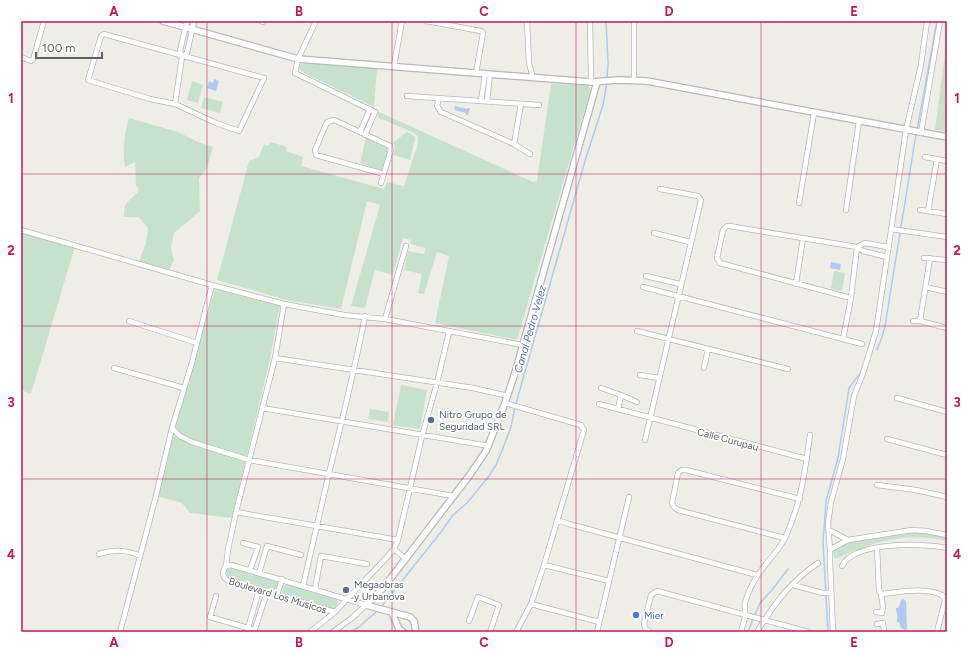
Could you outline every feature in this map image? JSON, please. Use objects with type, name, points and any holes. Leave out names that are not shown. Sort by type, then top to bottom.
[{"type":"street","points":[[21,57],[31,61],[33,60],[44,21]]},
{"type":"street","points":[[164,21],[186,24],[192,29],[298,59],[476,72],[533,78],[597,81],[647,81],[947,137]]},
{"type":"street","points":[[182,57],[186,53],[194,21]]},
{"type":"street","points":[[316,21],[298,59],[295,73],[375,112],[365,135]]},
{"type":"street","points":[[394,66],[402,21]]},
{"type":"street","points":[[426,21],[482,31],[483,33],[476,72]]},
{"type":"street","points":[[527,21],[529,63],[533,78]]},
{"type":"street","points":[[333,632],[352,618],[384,587],[476,466],[489,446],[508,404],[508,396],[597,81],[590,21]]},
{"type":"street","points":[[634,21],[634,80]]},
{"type":"street","points":[[914,131],[927,21]]},
{"type":"street","points":[[833,632],[827,593],[830,551],[828,522],[854,396],[876,331],[888,247],[894,229],[914,131],[940,21]]},
{"type":"street","points":[[175,104],[182,57],[180,51],[186,24]]},
{"type":"street","points":[[102,34],[182,57],[264,78],[239,131],[216,123],[175,104],[150,99],[88,80],[102,34]]},
{"type":"street","points":[[481,101],[488,74]]},
{"type":"street","points":[[488,74],[488,102]]},
{"type":"street","points":[[407,96],[539,105]]},
{"type":"street","points":[[439,98],[438,106],[441,112],[514,144],[530,154]]},
{"type":"street","points":[[514,144],[521,104]]},
{"type":"street","points":[[360,132],[370,109]]},
{"type":"street","points":[[799,203],[814,112]]},
{"type":"street","points":[[381,183],[384,174],[391,148],[334,120],[329,120],[327,122],[315,150],[316,155],[384,174]]},
{"type":"street","points":[[846,210],[859,121]]},
{"type":"street","points":[[925,157],[947,161]]},
{"type":"street","points":[[928,211],[937,159]]},
{"type":"street","points":[[645,440],[680,284],[701,200],[698,196],[660,189]]},
{"type":"street","points":[[920,210],[947,214]]},
{"type":"street","points":[[851,298],[720,264],[717,258],[723,230],[726,225],[857,247],[863,251],[887,257]]},
{"type":"street","points":[[894,229],[947,237]]},
{"type":"street","points":[[21,230],[212,285],[284,304],[344,315],[385,319],[523,345]]},
{"type":"street","points":[[654,233],[690,242]]},
{"type":"street","points":[[796,284],[803,238]]},
{"type":"street","points":[[857,247],[865,243],[888,247]]},
{"type":"street","points":[[385,319],[406,246]]},
{"type":"street","points":[[843,339],[851,298],[857,247]]},
{"type":"street","points":[[924,258],[947,260]]},
{"type":"street","points":[[920,321],[930,258]]},
{"type":"street","points":[[646,276],[680,284]]},
{"type":"street","points":[[120,632],[156,496],[172,428],[212,285]]},
{"type":"street","points":[[643,287],[862,344]]},
{"type":"street","points":[[926,287],[947,292]]},
{"type":"street","points":[[226,566],[236,512],[275,358],[284,304]]},
{"type":"street","points":[[303,586],[355,370],[364,316]]},
{"type":"street","points":[[913,320],[947,328]]},
{"type":"street","points":[[129,321],[197,343]]},
{"type":"street","points":[[637,331],[788,369]]},
{"type":"street","points":[[416,632],[414,621],[410,617],[346,600],[394,549],[398,540],[409,488],[449,332]]},
{"type":"street","points":[[704,368],[708,349]]},
{"type":"street","points":[[275,358],[437,383],[508,396]]},
{"type":"street","points":[[114,368],[184,388]]},
{"type":"street","points":[[640,375],[659,378]]},
{"type":"street","points":[[601,388],[637,402]]},
{"type":"street","points":[[618,409],[621,396]]},
{"type":"street","points":[[897,398],[947,412]]},
{"type":"street","points":[[508,404],[581,426],[584,430],[531,604],[516,632]]},
{"type":"street","name":"Calle Curupau","points":[[599,404],[807,459]]},
{"type":"street","points":[[262,408],[489,446]]},
{"type":"street","points":[[172,428],[180,436],[192,442],[250,460],[453,496]]},
{"type":"street","points":[[748,616],[744,612],[745,603],[757,575],[775,554],[784,538],[800,500],[810,435]]},
{"type":"street","points":[[887,439],[947,455]]},
{"type":"street","points":[[784,538],[678,510],[672,503],[678,473],[682,470],[686,470],[800,500]]},
{"type":"street","points":[[878,485],[916,490],[947,497]]},
{"type":"street","points":[[597,632],[628,497]]},
{"type":"street","points":[[236,512],[398,540]]},
{"type":"street","points":[[557,520],[757,575]]},
{"type":"street","points":[[829,530],[848,540]]},
{"type":"street","points":[[830,551],[848,540],[912,530],[947,535]]},
{"type":"street","points":[[243,543],[258,547],[250,570]]},
{"type":"street","points":[[842,566],[846,559],[852,556],[884,546],[917,544],[947,548]]},
{"type":"street","points":[[259,573],[267,546],[301,555]]},
{"type":"street","points":[[877,548],[879,591],[881,594],[884,632]]},
{"type":"street","points":[[394,549],[405,558]]},
{"type":"street","points":[[99,554],[126,550],[140,556]]},
{"type":"street","points":[[315,589],[321,556],[367,564]]},
{"type":"street","points":[[757,632],[779,599],[797,579],[818,563]]},
{"type":"street","name":"Boulevard Los Musicos","points":[[231,564],[250,570],[315,589],[346,600],[335,612],[227,580],[223,576],[226,566],[231,564]]},
{"type":"street","points":[[544,565],[609,581]]},
{"type":"street","points":[[277,595],[282,579]]},
{"type":"street","points":[[793,585],[827,593]]},
{"type":"street","points":[[248,630],[259,590]]},
{"type":"street","points":[[881,594],[917,590],[942,595],[945,600],[937,632]]},
{"type":"street","points":[[650,632],[644,624],[651,595],[657,591],[809,632]]},
{"type":"street","points":[[216,596],[210,617],[254,631],[267,592]]},
{"type":"street","points":[[468,621],[478,597],[499,605],[490,632]]},
{"type":"street","points":[[531,604],[599,622]]},
{"type":"street","points":[[310,632],[335,612]]},
{"type":"street","points":[[876,612],[882,613]]},
{"type":"street","points":[[392,613],[399,631]]},
{"type":"street","points":[[741,632],[748,616]]},
{"type":"street","points":[[876,624],[883,623]]},
{"type":"green space","points":[[947,37],[947,132],[935,130]]},
{"type":"green space","points":[[307,62],[377,68],[374,107],[304,73],[299,68],[300,65]]},
{"type":"green space","points":[[192,81],[203,85],[198,103],[187,100]]},
{"type":"green space","points":[[551,84],[587,85],[591,88],[517,340],[435,323],[449,256],[437,252],[424,294],[418,293],[422,274],[404,270],[408,251],[424,254],[425,248],[410,244],[411,240],[403,238],[393,275],[375,270],[365,308],[351,306],[380,205],[367,201],[341,309],[286,300],[217,280],[249,161],[259,157],[264,144],[268,146],[271,142],[287,147],[286,151],[303,157],[301,166],[384,189],[387,182],[404,186],[418,143],[418,137],[414,133],[377,117],[379,112],[533,182],[537,181]]},
{"type":"green space","points":[[204,97],[223,102],[220,113],[201,108]]},
{"type":"green space","points":[[129,118],[178,132],[198,142],[213,147],[207,168],[199,178],[200,211],[174,233],[171,248],[174,260],[168,273],[138,264],[146,243],[148,228],[138,217],[124,217],[125,206],[139,190],[136,185],[135,162],[125,167],[124,161],[124,142]]},
{"type":"green space","points":[[407,132],[415,138],[410,160],[393,155],[395,145],[392,143]]},
{"type":"green space","points":[[366,138],[387,148],[388,150],[382,171],[360,163]]},
{"type":"green space","points":[[21,230],[75,246],[31,394],[21,390]]},
{"type":"green space","points":[[834,271],[845,273],[842,291],[831,289]]},
{"type":"green space","points":[[215,289],[280,306],[270,359],[232,518],[190,513],[182,503],[156,496]]},
{"type":"green space","points":[[401,385],[427,390],[420,429],[393,425]]},
{"type":"green space","points":[[370,409],[389,412],[388,422],[368,419]]},
{"type":"green space","points":[[912,531],[947,536],[947,541],[917,537],[890,540],[876,543],[835,559],[832,549],[845,541]]},
{"type":"green space","points":[[228,567],[278,582],[277,586],[272,592],[227,577],[226,572]]},
{"type":"green space","points":[[288,584],[336,598],[338,602],[335,608],[332,609],[285,595],[282,589]]},
{"type":"water","points":[[214,79],[219,81],[216,91],[207,88],[209,81],[213,83]]},
{"type":"water","points":[[455,106],[467,109],[470,108],[468,115],[455,110]]},
{"type":"water","points":[[831,262],[841,264],[840,270],[830,268]]},
{"type":"water","points":[[902,599],[906,602],[907,629],[905,630],[901,628],[899,622],[897,622],[898,618],[896,608],[898,608]]},
{"type":"waterway","name":"Canal Pedro Velez","points":[[606,21],[608,63],[607,78]]},
{"type":"waterway","points":[[917,130],[937,21]]},
{"type":"waterway","name":"Canal Pedro Velez","points":[[381,607],[453,515],[467,503],[496,465],[511,427],[515,407],[585,161],[603,105],[607,82]]},
{"type":"waterway","points":[[877,350],[885,326],[916,134]]},
{"type":"waterway","points":[[828,632],[823,542],[826,501],[838,458],[849,388],[861,372]]},
{"type":"waterway","points":[[755,615],[760,603],[788,569]]},
{"type":"waterway","name":"Canal Pedro Velez","points":[[350,632],[359,627],[377,611]]},
{"type":"waterway","points":[[748,632],[753,619]]},
{"type":"place","name":"Nitro Grupo de Seguridad SRL","points":[[431,420]]},
{"type":"place","name":"Megaobras y Urbanova","points":[[346,590]]},
{"type":"place","name":"Mier","points":[[636,615]]}]
